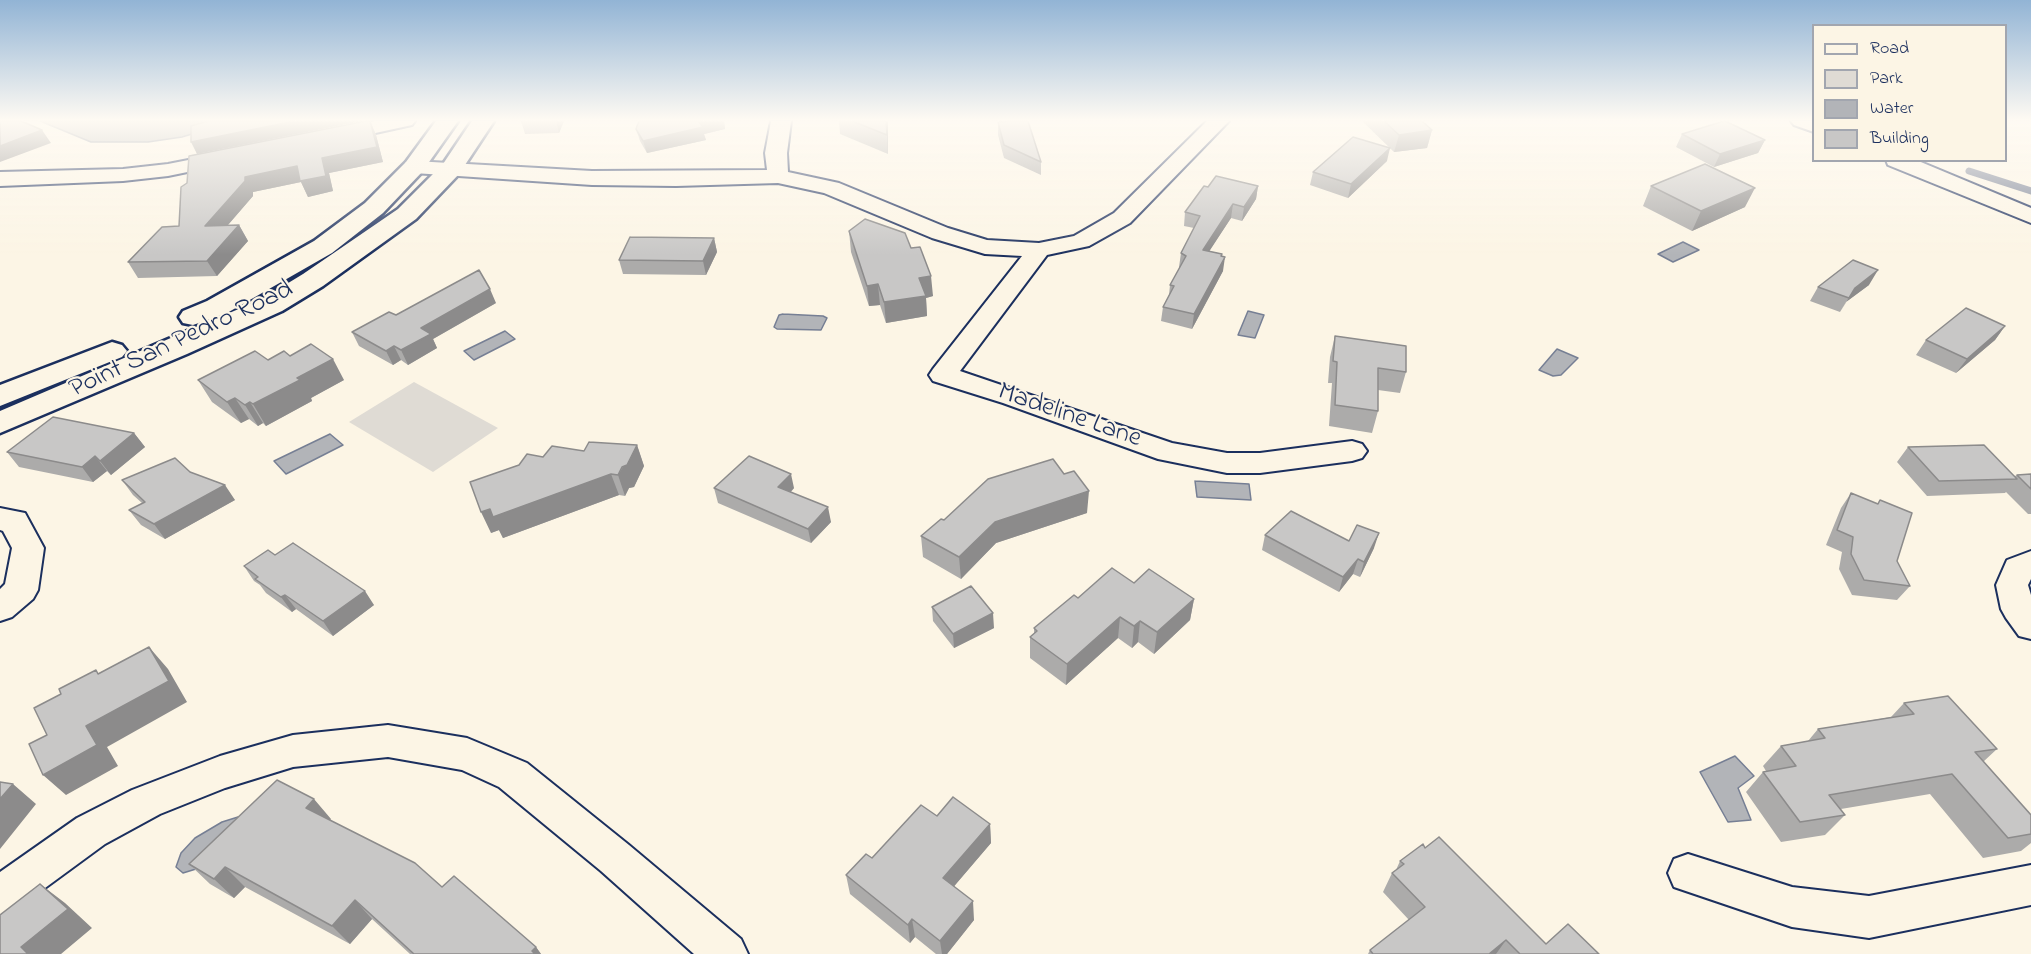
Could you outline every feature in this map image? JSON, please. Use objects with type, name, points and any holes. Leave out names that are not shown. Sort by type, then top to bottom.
[{"type":"main road","name":"Point San Pedro Road","points":[[0,423],[272,305],[355,253],[407,214],[453,166]]},
{"type":"main road","name":"Point San Pedro Road","points":[[0,396],[217,307],[322,247],[374,208],[414,167]]},
{"type":"street","points":[[0,179],[103,177],[185,166]]},
{"type":"street","points":[[777,166],[778,176]]},
{"type":"street","points":[[414,167],[592,178],[676,179],[778,176],[831,188],[940,233],[985,247],[1039,250],[1082,241],[1122,218],[1175,166]]},
{"type":"street","points":[[1909,166],[2031,216]]},
{"type":"street","name":"Madeline Lane","points":[[1039,250],[943,375],[1013,397],[1167,452],[1227,463],[1260,463],[1352,451]]},
{"type":"street","points":[[0,519],[14,521],[28,548],[21,590],[0,608]]},
{"type":"street","points":[[2031,563],[2019,569],[2012,585],[2018,609],[2031,626]]},
{"type":"street","points":[[0,896],[91,831],[146,802],[220,773],[293,751],[388,741],[467,754],[513,775],[615,858],[726,954]]},
{"type":"street","points":[[1688,873],[1792,907],[1869,916],[2031,885]]},
{"type":"green space","points":[[414,382],[498,428],[433,472],[349,422]]},
{"type":"water","points":[[1683,242],[1699,250],[1673,262],[1658,254]]},
{"type":"water","points":[[1248,311],[1264,315],[1255,338],[1238,335]]},
{"type":"water","points":[[779,315],[827,318],[821,330],[777,329],[774,327]]},
{"type":"water","points":[[505,331],[515,339],[474,360],[464,351]]},
{"type":"water","points":[[1557,349],[1578,358],[1561,375],[1553,376],[1539,370]]},
{"type":"water","points":[[330,434],[343,445],[286,474],[274,461]]},
{"type":"water","points":[[1195,481],[1249,484],[1251,500],[1197,497]]},
{"type":"water","points":[[1735,756],[1754,776],[1738,788],[1751,820],[1728,822],[1700,772]]},
{"type":"water","points":[[238,817],[247,819],[196,869],[183,873],[176,867],[181,853],[195,838],[222,822]]},
{"type":"building","points":[[188,166],[324,166],[326,176],[300,181],[297,166],[245,177],[245,181],[205,226],[239,225],[207,261],[128,262],[162,227],[179,226],[181,187],[187,183]]},
{"type":"building","points":[[1320,166],[1371,166],[1351,184],[1313,172]]},
{"type":"building","points":[[1701,166],[1708,166],[1755,188],[1701,211],[1651,186]]},
{"type":"building","points":[[1216,176],[1258,186],[1244,207],[1233,204],[1203,250],[1222,254],[1221,256],[1225,257],[1194,314],[1163,307],[1174,286],[1170,285],[1186,256],[1181,253],[1200,216],[1185,212],[1204,186],[1208,187]]},
{"type":"building","points":[[865,219],[905,233],[911,248],[920,247],[931,276],[919,278],[926,296],[884,302],[878,284],[867,286],[849,231]]},
{"type":"building","points":[[630,237],[714,238],[703,261],[619,260]]},
{"type":"building","points":[[1853,260],[1878,270],[1855,288],[1849,298],[1818,287]]},
{"type":"building","points":[[479,270],[490,289],[421,328],[431,334],[401,350],[394,346],[386,351],[352,332],[389,312],[396,315]]},
{"type":"building","points":[[1966,308],[2005,326],[1967,359],[1926,340]]},
{"type":"building","points":[[1335,336],[1406,346],[1406,372],[1378,368],[1378,411],[1335,405],[1337,362],[1333,361]]},
{"type":"building","points":[[311,344],[333,359],[297,378],[300,380],[253,404],[250,402],[245,405],[235,398],[227,402],[198,380],[255,351],[268,360],[284,351],[290,356]]},
{"type":"building","points":[[53,417],[134,433],[100,461],[95,456],[82,467],[7,452]]},
{"type":"building","points":[[589,442],[637,445],[627,465],[622,467],[618,475],[611,474],[493,517],[490,509],[481,512],[470,482],[519,465],[527,454],[543,457],[552,446],[584,451]]},
{"type":"building","points":[[1984,445],[2017,479],[1939,481],[1908,447]]},
{"type":"building","points":[[749,456],[791,474],[778,487],[828,507],[808,529],[714,488]]},
{"type":"building","points":[[175,458],[190,472],[225,485],[154,524],[129,510],[145,502],[122,480]]},
{"type":"building","points":[[1053,459],[1064,474],[1074,471],[1089,491],[995,522],[959,557],[921,536],[941,519],[944,520],[988,479]]},
{"type":"building","points":[[2031,474],[2031,489],[2017,475]]},
{"type":"building","points":[[1851,493],[1878,504],[1880,500],[1912,513],[1897,561],[1910,586],[1864,580],[1851,554],[1853,537],[1837,530]]},
{"type":"building","points":[[1291,511],[1349,541],[1357,525],[1379,533],[1364,562],[1358,559],[1343,577],[1265,535]]},
{"type":"building","points":[[293,543],[365,591],[323,621],[285,595],[281,597],[255,579],[258,577],[244,566],[268,550],[275,555]]},
{"type":"building","points":[[1112,568],[1134,583],[1149,569],[1194,599],[1157,632],[1140,621],[1134,626],[1120,617],[1067,664],[1030,637],[1037,631],[1034,628],[1074,595],[1078,598]]},
{"type":"building","points":[[971,586],[993,613],[953,634],[932,607]]},
{"type":"building","points":[[149,647],[169,681],[86,726],[97,745],[43,775],[29,744],[47,735],[34,708],[61,694],[59,689],[96,670],[98,674]]},
{"type":"building","points":[[1948,696],[1997,749],[1975,752],[2031,815],[2031,834],[2008,838],[1952,774],[1829,795],[1845,815],[1800,822],[1763,772],[1796,766],[1781,746],[1825,738],[1818,729],[1914,714],[1904,703]]},
{"type":"building","points":[[277,780],[314,799],[306,808],[415,863],[442,887],[454,876],[536,947],[532,951],[535,954],[414,954],[355,900],[332,926],[225,867],[214,879],[189,864]]},
{"type":"building","points":[[0,782],[13,784],[0,799]]},
{"type":"building","points":[[953,797],[990,824],[943,878],[973,901],[940,941],[912,919],[908,925],[846,875],[866,854],[872,858],[921,805],[937,816]]},
{"type":"building","points":[[1439,837],[1546,944],[1568,924],[1599,954],[1520,954],[1506,940],[1489,954],[1373,954],[1370,950],[1425,907],[1392,873],[1404,864],[1400,861],[1423,844],[1425,848]]},
{"type":"building","points":[[40,884],[68,909],[21,947],[28,954],[0,954],[0,915]]},
{"type":"waterway","points":[[1969,171],[2031,191]]}]
